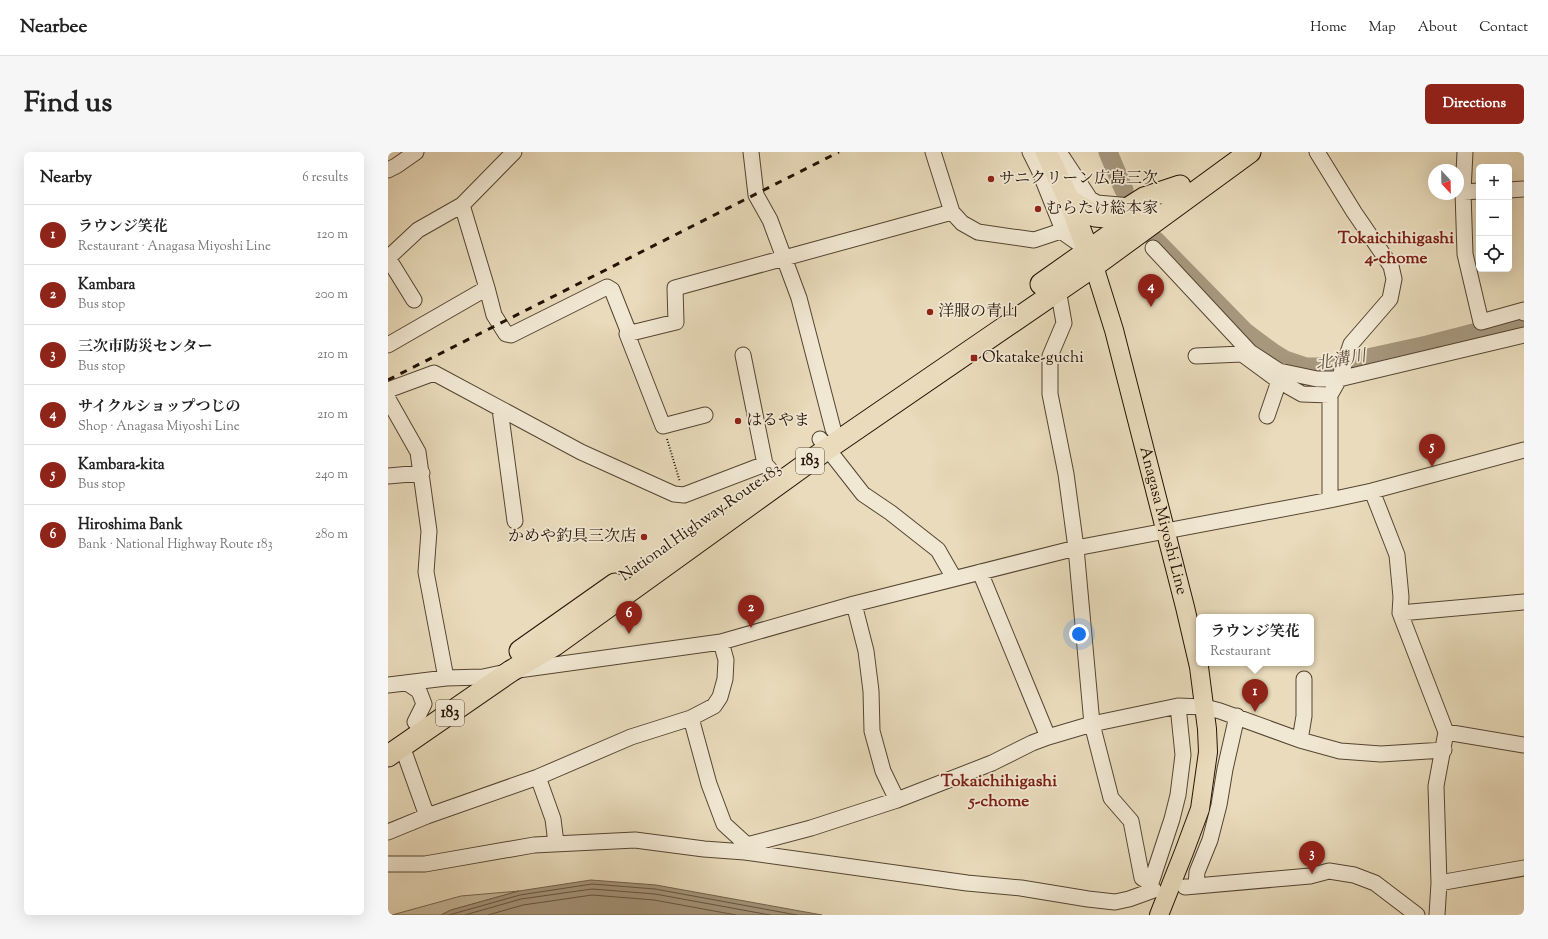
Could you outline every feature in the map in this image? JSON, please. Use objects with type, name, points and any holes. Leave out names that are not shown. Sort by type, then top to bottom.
[{"type":"highway","name":"National Highway Route 183","points":[[393,747],[414,722],[483,676],[768,468],[827,439],[1058,289],[1091,258],[1180,186],[1229,152]]},
{"type":"highway","name":"National Highway Route 183","points":[[393,747],[565,638],[827,439],[1091,258],[1250,152]]},
{"type":"highway","points":[[1052,156],[1091,258]]},
{"type":"highway","points":[[1069,200],[1095,216],[1106,217],[1119,214],[1144,198],[1180,186]]},
{"type":"main road","name":"Anagasa Miyoshi Line","points":[[1091,258],[1114,330],[1196,655]]},
{"type":"main road","name":"Anagasa Miyoshi Line","points":[[1159,915],[1200,809],[1208,752],[1205,707],[1199,666]]},
{"type":"street","points":[[388,170],[416,152]]},
{"type":"street","points":[[414,300],[388,258],[418,230],[462,205],[514,152]]},
{"type":"street","points":[[751,152],[756,195],[770,220],[799,298],[827,439],[864,494],[938,550],[954,578]]},
{"type":"street","points":[[933,152],[952,212],[962,223],[978,232],[1034,240],[1062,231]]},
{"type":"street","points":[[1030,152],[1043,180],[1062,231],[1091,258]]},
{"type":"street","points":[[1317,152],[1354,212],[1391,266],[1394,279],[1390,299],[1351,344],[1340,379],[1330,395],[1330,500]]},
{"type":"street","points":[[1464,165],[1465,152]]},
{"type":"street","points":[[1052,156],[1090,199],[1096,203],[1131,206]]},
{"type":"street","points":[[1512,190],[1524,189]]},
{"type":"street","points":[[1464,192],[1476,191]]},
{"type":"street","points":[[1462,200],[1465,254],[1481,322],[1524,310],[1524,313]]},
{"type":"street","points":[[462,205],[494,315],[506,334],[511,335],[607,287],[612,290],[629,333],[627,334],[663,426],[705,415]]},
{"type":"street","points":[[629,333],[676,322],[675,288],[952,212]]},
{"type":"street","points":[[1153,248],[1250,352],[1279,371],[1317,379],[1340,379],[1524,335]]},
{"type":"street","points":[[389,343],[487,288]]},
{"type":"street","points":[[1058,289],[1064,323],[1050,356],[1050,394],[1066,474],[1076,548],[1092,724],[1111,798],[1131,821],[1142,878],[1150,889]]},
{"type":"street","points":[[1196,356],[1242,354],[1279,381],[1302,394],[1330,395]]},
{"type":"street","points":[[388,390],[434,373],[581,452],[674,494],[684,495],[768,468],[743,355]]},
{"type":"street","points":[[1267,416],[1279,381]]},
{"type":"street","points":[[388,399],[418,452],[429,531],[426,572],[446,678]]},
{"type":"street","points":[[500,409],[516,521]]},
{"type":"street","points":[[388,685],[446,678],[483,676],[721,642],[854,604],[1076,548],[1330,500],[1524,450]]},
{"type":"street","points":[[388,476],[422,473]]},
{"type":"street","points":[[1372,490],[1397,555],[1401,597],[1400,613],[1446,732],[1444,750],[1436,786],[1439,883],[1437,915]]},
{"type":"street","points":[[980,572],[1048,736]]},
{"type":"street","points":[[1400,613],[1524,602]]},
{"type":"street","points":[[854,604],[866,651],[871,691],[872,731],[883,771],[897,800]]},
{"type":"street","points":[[565,638],[564,652],[571,663]]},
{"type":"street","points":[[388,832],[426,816],[538,777],[631,738],[691,718],[714,706],[720,697],[725,680],[726,660],[721,642]]},
{"type":"street","points":[[1300,740],[1304,716],[1304,680]]},
{"type":"street","points":[[407,682],[419,691],[424,704],[414,722]]},
{"type":"street","points":[[1150,889],[1178,795],[1183,755],[1178,706]]},
{"type":"street","points":[[746,848],[897,800],[992,763],[1032,742],[1048,736],[1092,724],[1178,706],[1205,707],[1237,716],[1300,740],[1340,751],[1381,754],[1444,750]]},
{"type":"street","points":[[1237,716],[1224,769],[1219,805],[1210,840],[1191,886],[1310,876],[1329,871],[1354,875],[1375,883],[1417,915]]},
{"type":"street","points":[[691,718],[709,784],[724,824],[746,848]]},
{"type":"street","points":[[1446,732],[1524,745]]},
{"type":"street","points":[[393,747],[426,816]]},
{"type":"street","points":[[538,777],[554,820],[556,843]]},
{"type":"street","points":[[388,864],[426,864],[534,845],[635,840],[704,849],[746,848],[967,883],[1021,888],[1115,902],[1150,889]]},
{"type":"street","points":[[1439,883],[1524,868]]},
{"type":"path","points":[[663,426],[684,495]]},
{"type":"shaded area","points":[[519,891],[451,910],[441,915],[392,915],[461,896]]},
{"type":"water","points":[[591,880],[656,885],[822,915],[441,915],[451,910],[519,891]]},
{"type":"waterway","name":"北溝川","points":[[1108,152],[1124,190]]},
{"type":"waterway","name":"北溝川","points":[[1155,240],[1245,332],[1285,360],[1306,367],[1326,367],[1427,345],[1524,320]]},
{"type":"railway","points":[[388,380],[839,152]]},
{"type":"place","name":"サニクリーン広島三次","points":[[991,179]]},
{"type":"place","name":"むらたけ総本家","points":[[1038,209]]},
{"type":"place","name":"サイクルショップつじの","points":[[1151,307]]},
{"type":"place","name":"洋服の青山","points":[[930,312]]},
{"type":"place","name":"Okatake-guchi","points":[[974,358]]},
{"type":"place","name":"はるやま","points":[[738,421]]},
{"type":"place","name":"Kambara-kita","points":[[1432,467]]},
{"type":"place","name":"かめや釣具三次店","points":[[644,537]]},
{"type":"place","name":"Kambara","points":[[751,628]]},
{"type":"place","name":"Hiroshima Bank","points":[[629,634]]},
{"type":"place","name":"ラウンジ笑花","points":[[1255,712]]},
{"type":"place","name":"三次市防災センター","points":[[1312,874]]},
{"type":"district","name":"Tokaichihigashi 4-chome","points":[[1396,249]]},
{"type":"district","name":"Tokaichihigashi 5-chome","points":[[999,792]]}]
